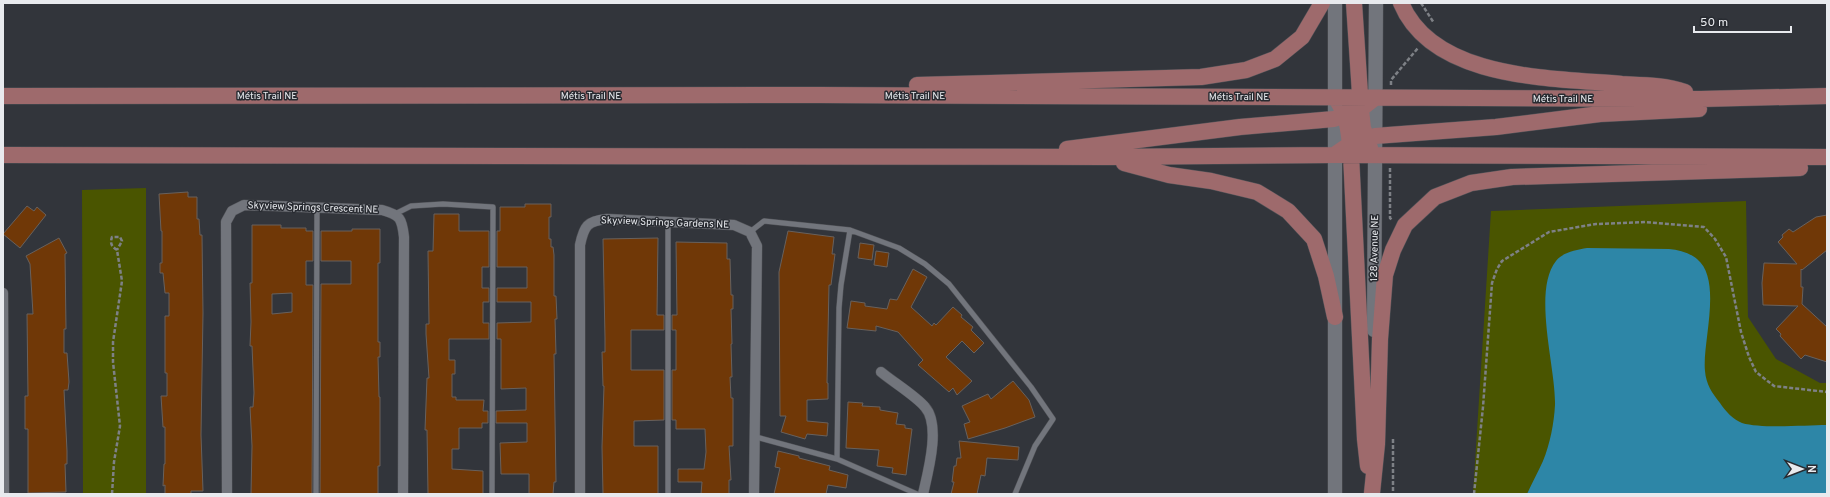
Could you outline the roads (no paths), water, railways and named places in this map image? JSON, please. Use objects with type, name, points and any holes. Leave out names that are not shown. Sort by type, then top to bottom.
[{"type":"main road","points":[[818,95],[861,87],[1201,76],[1246,70],[1275,59],[1302,37],[1322,3]]},
{"type":"main road","points":[[1335,3],[1335,98],[1342,106],[1334,155],[1335,494]]},
{"type":"main road","points":[[1354,3],[1365,102]]},
{"type":"main road","points":[[1376,3],[1363,128],[1371,137],[1371,149],[1376,155]]},
{"type":"main road","points":[[1401,3],[1405,13],[1426,39],[1456,57],[1492,69],[1548,78],[1680,90],[1701,99]]},
{"type":"main road","name":"Métis Trail NE","points":[[3,96],[818,95],[1335,98],[1365,102],[1827,97]]},
{"type":"main road","points":[[3,155],[1104,157],[1334,155],[1351,149],[1371,137],[1496,127],[1600,114],[1795,104],[1827,97]]},
{"type":"main road","points":[[1002,157],[1240,127],[1340,117],[1365,102]]},
{"type":"main road","points":[[1340,117],[1351,149],[1365,439],[1372,494]]},
{"type":"main road","points":[[1351,149],[1376,155],[1827,157]]},
{"type":"main road","name":"128 Avenue NE","points":[[1372,494],[1376,155]]},
{"type":"main road","points":[[1104,157],[1169,174],[1211,181],[1257,192],[1288,211],[1314,239],[1326,276],[1335,318]]},
{"type":"main road","points":[[1372,494],[1377,444],[1380,339],[1385,275],[1393,250],[1405,225],[1435,197],[1472,183],[1512,177],[1827,167]]},
{"type":"street","name":"Skyview Springs Crescent NE","points":[[227,494],[226,222],[232,211],[244,205],[382,210],[395,214]]},
{"type":"street","points":[[395,214],[402,222],[404,236],[403,494]]},
{"type":"street","name":"Skyview Springs Gardens NE","points":[[580,494],[580,245],[583,230],[593,220],[606,218],[734,225],[750,232]]},
{"type":"street","points":[[750,232],[757,246],[756,437],[754,494]]},
{"type":"street","points":[[3,293],[4,494]]},
{"type":"street","points":[[881,372],[925,407],[932,420],[932,438],[923,494]]},
{"type":"lane","points":[[395,214],[411,206],[443,204],[493,207],[492,494]]},
{"type":"lane","points":[[316,494],[317,208]]},
{"type":"lane","points":[[750,232],[764,221],[850,230],[899,248],[925,264],[949,284],[1031,387],[1053,419],[1035,446],[1015,494]]},
{"type":"lane","points":[[668,222],[668,494]]},
{"type":"lane","points":[[837,459],[839,308],[841,285],[850,230]]},
{"type":"lane","points":[[756,437],[837,459],[917,494]]},
{"type":"water","points":[[1587,248],[1669,249],[1684,252],[1697,259],[1705,269],[1709,281],[1710,312],[1705,371],[1714,396],[1727,412],[1742,423],[1761,426],[1827,425],[1827,494],[1527,494],[1548,448],[1555,405],[1545,310],[1549,274],[1556,261],[1562,255]]}]
